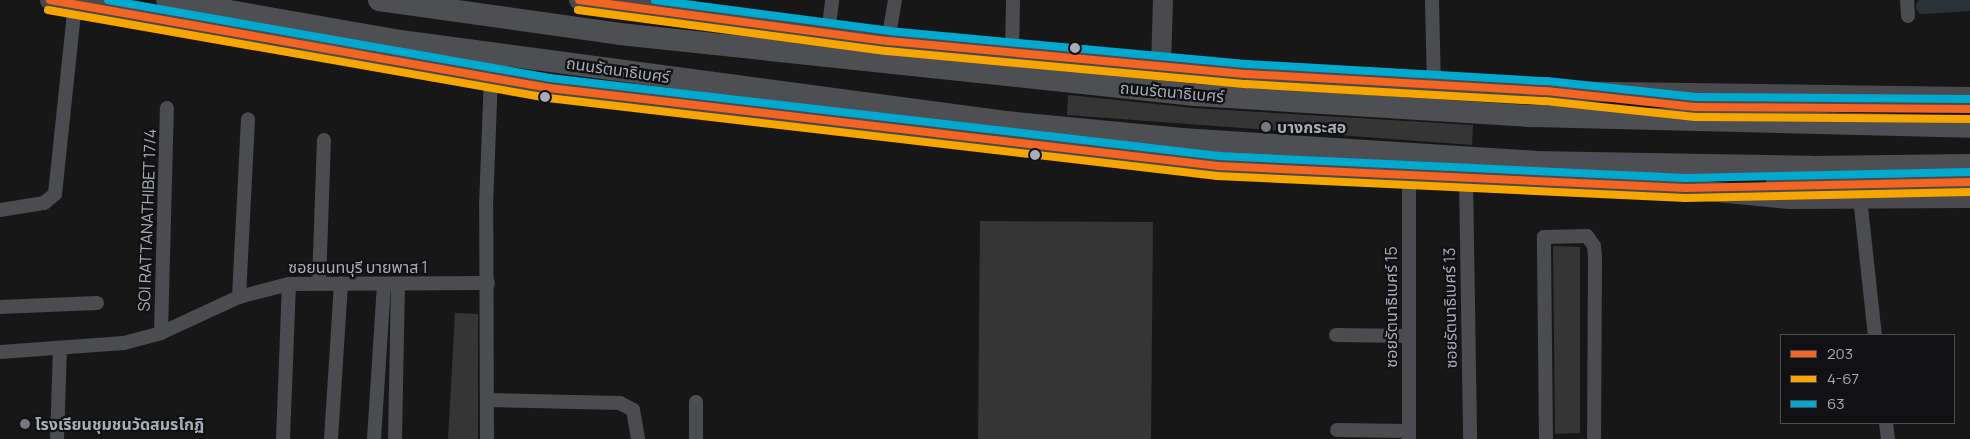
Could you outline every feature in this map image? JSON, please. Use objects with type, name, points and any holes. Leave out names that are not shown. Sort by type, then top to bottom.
[{"type":"main road","name":"ถนนรัตนาธิเบศร์","points":[[50,0],[353,56],[548,88],[1025,146],[1218,166],[1685,188],[1854,191]]},
{"type":"main road","name":"ถนนรัตนาธิเบศร์","points":[[167,0],[400,41],[1006,122],[1182,139],[1534,162],[1810,167],[1970,165]]},
{"type":"main road","name":"ถนนรัตนาธิเบศร์","points":[[379,0],[620,34],[1195,95],[1533,116],[1970,127]]},
{"type":"main road","name":"ถนนรัตนาธิเบศร์","points":[[579,0],[888,41],[1161,67],[1434,86],[1546,90],[1970,97]]},
{"type":"main road","points":[[1161,67],[1163,0]]},
{"type":"main road","points":[[217,10],[353,56]]},
{"type":"main road","points":[[1546,90],[1695,106],[1970,109]]},
{"type":"main road","points":[[1854,191],[1970,182]]},
{"type":"main road","points":[[1854,191],[1970,198]]},
{"type":"street","points":[[828,34],[832,0]]},
{"type":"street","points":[[1012,54],[1013,0]]},
{"type":"street","points":[[1432,0],[1434,86]]},
{"type":"street","points":[[1907,0],[1908,16]]},
{"type":"street","points":[[888,41],[897,1]]},
{"type":"street","points":[[0,210],[44,204],[55,194],[75,5]]},
{"type":"street","points":[[487,439],[488,283],[486,202],[491,78]]},
{"type":"street","name":"SOI RATTANATHIBET 17/4","points":[[161,333],[167,108]]},
{"type":"street","points":[[239,297],[248,119]]},
{"type":"street","points":[[320,283],[324,140]]},
{"type":"street","name":"ซอยรัตนาธิเบศร์ 15","points":[[1409,175],[1409,435]]},
{"type":"street","name":"ซอยรัตนาธิเบศร์ 13","points":[[1466,178],[1470,439]]},
{"type":"street","points":[[1854,191],[1875,334]]},
{"type":"street","points":[[1546,439],[1544,237],[1586,236],[1594,246],[1595,258],[1594,439]]},
{"type":"street","points":[[331,439],[341,283]]},
{"type":"street","name":"ซอยนนทบุรี บายพาส 1","points":[[0,352],[60,350],[124,343],[161,333],[239,297],[289,284],[341,283],[391,285],[488,283]]},
{"type":"street","points":[[283,439],[289,284]]},
{"type":"street","points":[[374,439],[391,285]]},
{"type":"street","points":[[391,285],[395,439]]},
{"type":"street","points":[[0,307],[98,303]]},
{"type":"street","points":[[1336,334],[1409,336]]},
{"type":"street","points":[[57,439],[60,350]]},
{"type":"street","points":[[488,400],[620,403],[633,410],[638,439]]},
{"type":"street","points":[[696,402],[696,439]]},
{"type":"street","points":[[1886,424],[1888,439]]},
{"type":"street","points":[[1337,430],[1409,435]]},
{"type":"building","points":[[1068,95],[1194,108],[1473,125],[1472,145],[1067,115]]},
{"type":"building","points":[[980,221],[1153,222],[1151,439],[978,439]]},
{"type":"building","points":[[1553,246],[1580,247],[1580,433],[1555,434]]},
{"type":"building","points":[[455,313],[478,314],[478,439],[448,439]]},
{"type":"waterway","points":[[1923,6],[1970,3]]},
{"type":"transit line","name":"203","points":[[50,0],[549,88],[1218,166],[1685,188],[1970,182]]},
{"type":"transit line","name":"63","points":[[108,0],[550,78],[1219,156],[1685,178],[1970,172]]},
{"type":"transit line","name":"203","points":[[579,0],[888,41],[1247,74],[1546,91],[1695,107],[1970,109]]},
{"type":"transit line","name":"63","points":[[655,0],[889,31],[1248,64],[1547,81],[1696,97],[1970,99]]},
{"type":"transit line","name":"4-67","points":[[48,10],[548,98],[1217,176],[1685,198],[1970,192]]},
{"type":"transit line","name":"4-67","points":[[578,10],[887,51],[1246,84],[1545,101],[1695,117],[1970,119]]},
{"type":"place","name":"บางกระสอ","points":[[1266,127]]},
{"type":"place","name":"โรงเรียนชุมชนวัดสมรโกฏิ","points":[[25,424]]}]
